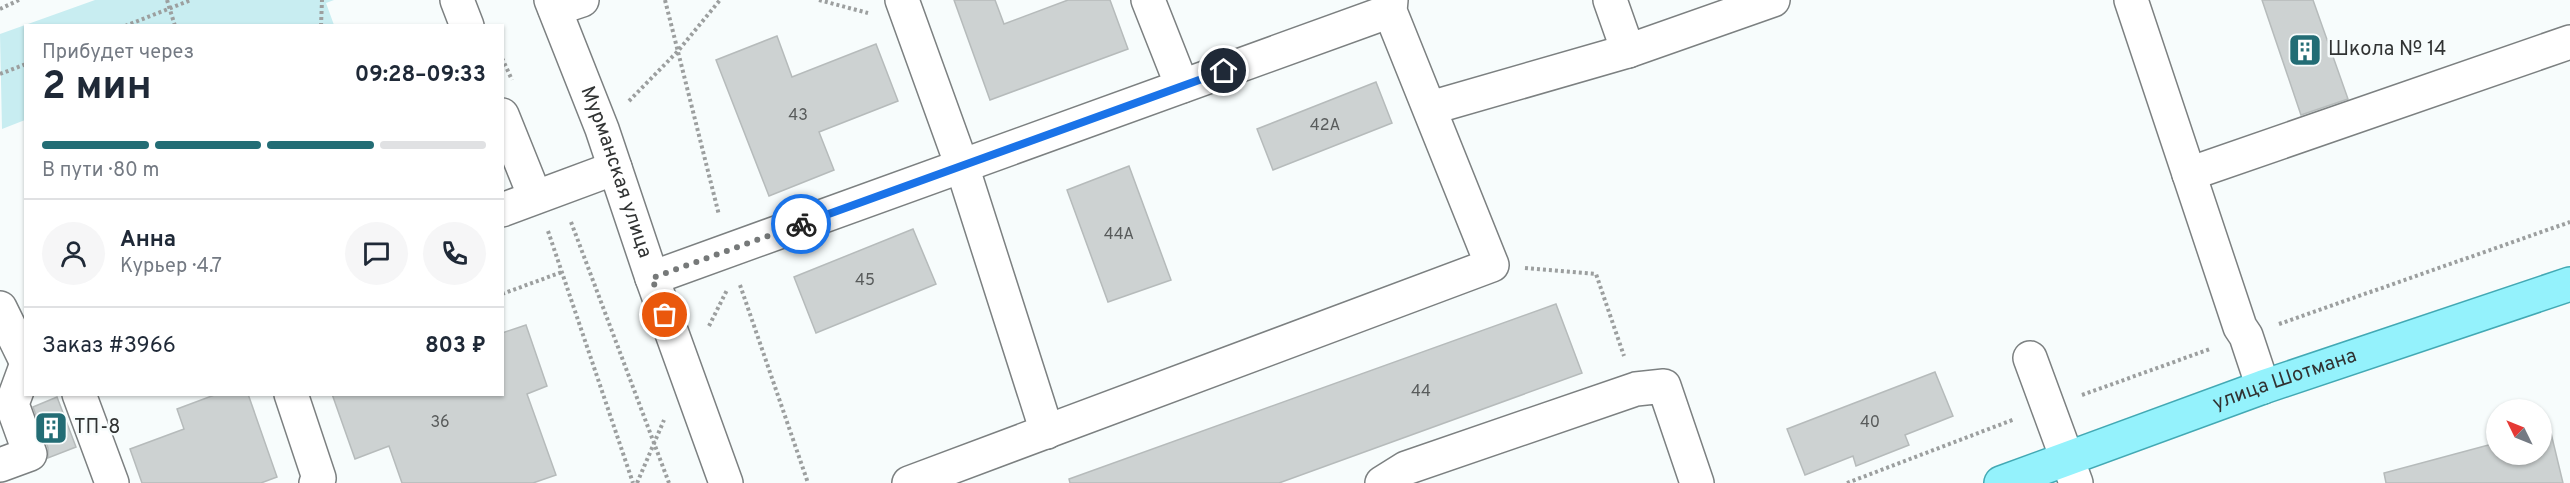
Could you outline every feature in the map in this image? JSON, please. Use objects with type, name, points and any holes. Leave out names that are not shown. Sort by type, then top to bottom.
[{"type":"main road","name":"улица Шотмана","points":[[2001,483],[2072,471],[2263,387],[2570,284]]},
{"type":"street","points":[[457,0],[466,24]]},
{"type":"street","points":[[902,0],[962,166],[1047,432]]},
{"type":"street","points":[[1148,0],[1182,86]]},
{"type":"street","points":[[1610,0],[1628,51]]},
{"type":"street","points":[[1430,108],[1628,51],[1773,0]]},
{"type":"street","points":[[2131,0],[2240,327],[2246,336],[2263,387]]},
{"type":"street","name":"Мурманская улица","points":[[563,3],[652,278],[726,483]]},
{"type":"street","points":[[652,278],[1182,86],[1391,5],[1492,265],[909,483]]},
{"type":"street","points":[[2189,174],[2570,42]]},
{"type":"street","points":[[509,102],[547,192]]},
{"type":"street","points":[[504,209],[615,168]]},
{"type":"street","points":[[0,308],[24,357]]},
{"type":"street","points":[[2030,358],[2072,471]]},
{"type":"street","points":[[0,465],[30,454],[12,404],[24,371]]},
{"type":"street","points":[[1382,483],[1407,468],[1636,388],[1664,386],[1696,483]]},
{"type":"street","points":[[80,396],[112,483]]},
{"type":"street","points":[[292,396],[319,478],[316,483]]},
{"type":"path","points":[[0,9],[19,0]]},
{"type":"path","points":[[167,0],[174,24]]},
{"type":"path","points":[[130,24],[191,0]]},
{"type":"path","points":[[321,24],[322,0]]},
{"type":"path","points":[[602,129],[678,51],[720,0]]},
{"type":"path","points":[[0,74],[24,65]]},
{"type":"path","points":[[504,71],[509,102]]},
{"type":"path","points":[[547,192],[562,272],[633,483]]},
{"type":"path","points":[[547,192],[669,483]]},
{"type":"path","points":[[1847,483],[2048,407],[2570,222]]},
{"type":"path","points":[[1492,265],[1596,274],[1636,388]]},
{"type":"path","points":[[504,293],[562,272]]},
{"type":"shaded area","points":[[95,0],[334,0],[326,3],[334,24],[28,24]]},
{"type":"shaded area","points":[[24,25],[24,120],[2,129],[0,34]]},
{"type":"building","points":[[954,0],[995,0],[1004,24],[1068,0],[1110,0],[1128,49],[990,100]]},
{"type":"building","name":"Школа № 14","points":[[2262,0],[2313,0],[2348,99],[2301,115]]},
{"type":"building","points":[[777,36],[792,77],[876,44],[898,101],[819,132],[834,170],[769,196],[716,60]]},
{"type":"building","points":[[1376,82],[1392,123],[1273,170],[1257,129]]},
{"type":"building","points":[[1129,166],[1171,280],[1108,302],[1067,190]]},
{"type":"building","points":[[913,229],[936,284],[816,333],[794,277]]},
{"type":"building","points":[[1556,304],[1582,373],[1279,483],[1070,483],[1069,479]]},
{"type":"building","points":[[526,325],[547,386],[527,394],[556,475],[533,483],[402,483],[389,446],[355,459],[333,396],[504,396],[504,332]]},
{"type":"building","points":[[1935,372],[1953,416],[1905,435],[1909,445],[1856,466],[1853,456],[1805,475],[1787,429]]},
{"type":"building","points":[[212,396],[249,396],[277,477],[261,483],[142,483],[130,449],[184,429],[177,409]]},
{"type":"building","name":"ТП-8","points":[[57,397],[76,447],[48,458],[48,448],[33,407]]},
{"type":"building","points":[[2552,437],[2563,483],[2386,483],[2384,473],[2486,446],[2486,465],[2552,465]]},
{"type":"way so far","points":[[665,315],[652,278],[801,224]]},
{"type":"place","name":"Школа № 14","points":[[2305,50]]},
{"type":"place","name":"ТП-8","points":[[51,428]]},
{"type":"route","points":[[801,224],[1224,71]]}]
